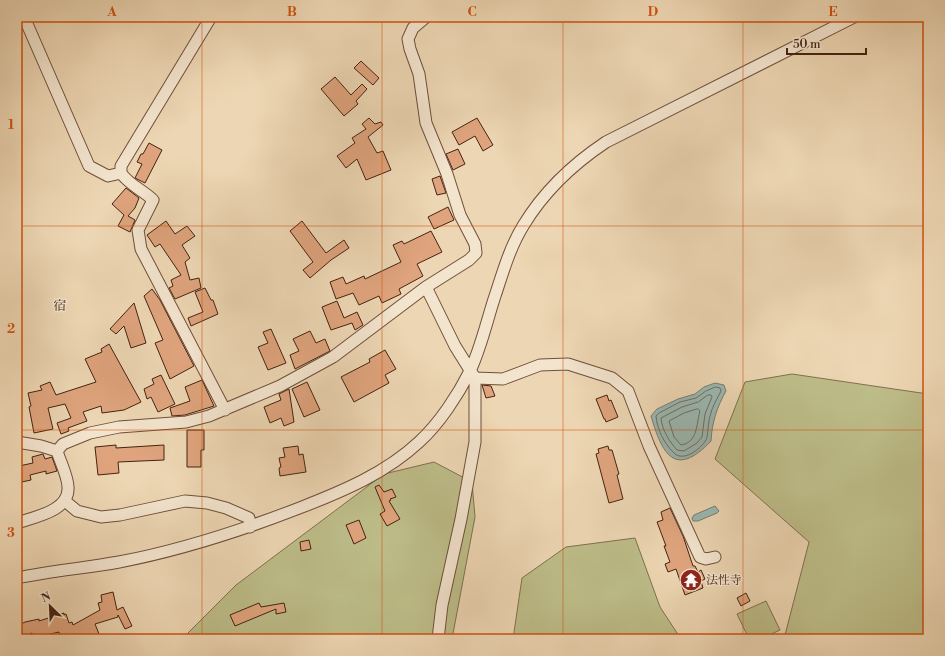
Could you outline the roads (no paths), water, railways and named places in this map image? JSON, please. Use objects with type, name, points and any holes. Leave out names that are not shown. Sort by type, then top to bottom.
[{"type":"street","points":[[24,17],[90,166],[108,176],[121,173]]},
{"type":"street","points":[[211,17],[122,166],[121,173],[126,180],[145,192],[153,200],[138,230],[141,249],[225,410]]},
{"type":"street","points":[[57,451],[63,444],[90,433],[119,427],[186,422],[225,410],[280,386],[333,357],[426,287],[469,260],[476,252],[475,244],[460,215],[447,174],[426,122],[419,74],[410,49],[408,39],[413,28],[426,17]]},
{"type":"street","points":[[438,639],[442,605],[461,519],[475,442],[473,374],[501,277],[512,249],[527,221],[543,198],[563,175],[585,156],[606,142],[854,17]]},
{"type":"street","points":[[426,287],[455,346],[473,374],[502,379],[540,365],[568,364],[612,378],[628,391],[649,446],[700,557],[706,559],[715,557]]},
{"type":"street","points":[[17,578],[120,562],[203,542],[250,527],[330,496],[396,461],[420,442],[436,424],[473,374]]},
{"type":"street","points":[[17,442],[41,446],[57,451]]},
{"type":"street","points":[[17,523],[55,510],[65,500],[69,487],[57,451]]},
{"type":"street","points":[[65,500],[76,511],[101,517],[120,515],[185,501],[207,503],[226,508],[249,518],[250,527]]},
{"type":"water","points":[[715,383],[724,385],[726,391],[720,403],[712,427],[711,441],[699,452],[688,458],[679,460],[672,457],[665,451],[655,430],[651,416],[657,409],[678,399],[695,394],[704,387]]},
{"type":"water","points":[[715,506],[719,511],[717,513],[698,521],[693,521],[692,518],[694,515]]},
{"type":"place","name":"法性寺","points":[[691,580]]},
{"type":"district","name":"宿","points":[[60,305]]}]
